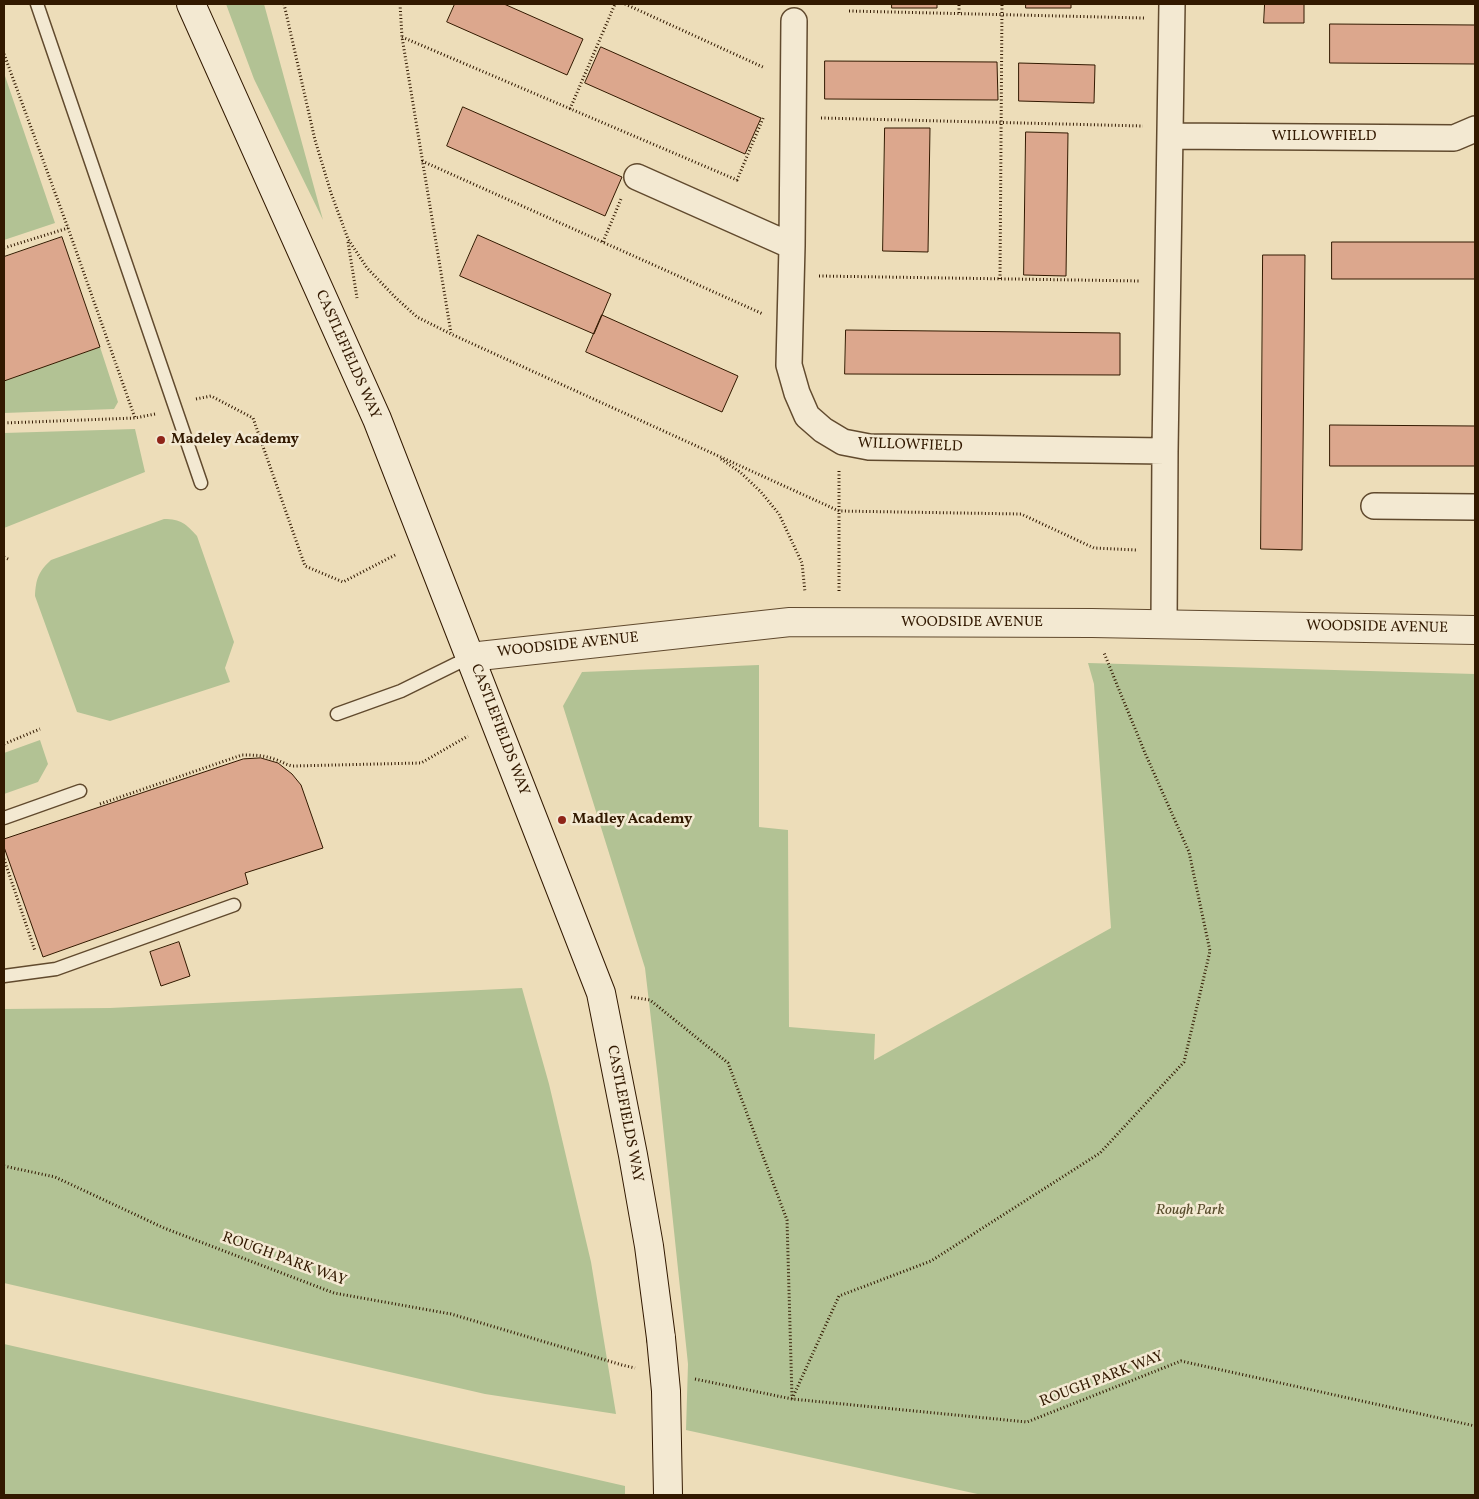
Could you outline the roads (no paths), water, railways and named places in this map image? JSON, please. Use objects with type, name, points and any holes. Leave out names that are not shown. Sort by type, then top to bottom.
[{"type":"main road","name":"CASTLEFIELDS WAY","points":[[191,4],[377,419],[601,992],[649,1246],[666,1391],[668,1495]]},
{"type":"main road","name":"WOODSIDE AVENUE","points":[[470,657],[790,622],[1092,623],[1475,630]]},
{"type":"street","points":[[1164,624],[1172,11]]},
{"type":"street","name":"WILLOWFIELD","points":[[794,21],[789,364],[797,393],[807,416],[823,430],[839,440],[869,447],[1165,451]]},
{"type":"street","name":"WILLOWFIELD","points":[[1170,131],[1454,138],[1475,129]]},
{"type":"street","points":[[637,177],[792,246]]},
{"type":"street","points":[[1374,506],[1475,507]]},
{"type":"lane","points":[[38,4],[201,483]]},
{"type":"lane","points":[[337,714],[401,691],[470,657]]},
{"type":"lane","points":[[4,818],[80,791]]},
{"type":"lane","points":[[4,976],[56,969],[234,905]]},
{"type":"place","name":"Madeley Academy","points":[[161,440]]},
{"type":"place","name":"Madley Academy","points":[[562,820]]},
{"type":"park label","name":"Rough Park","points":[[1190,1211]]}]
